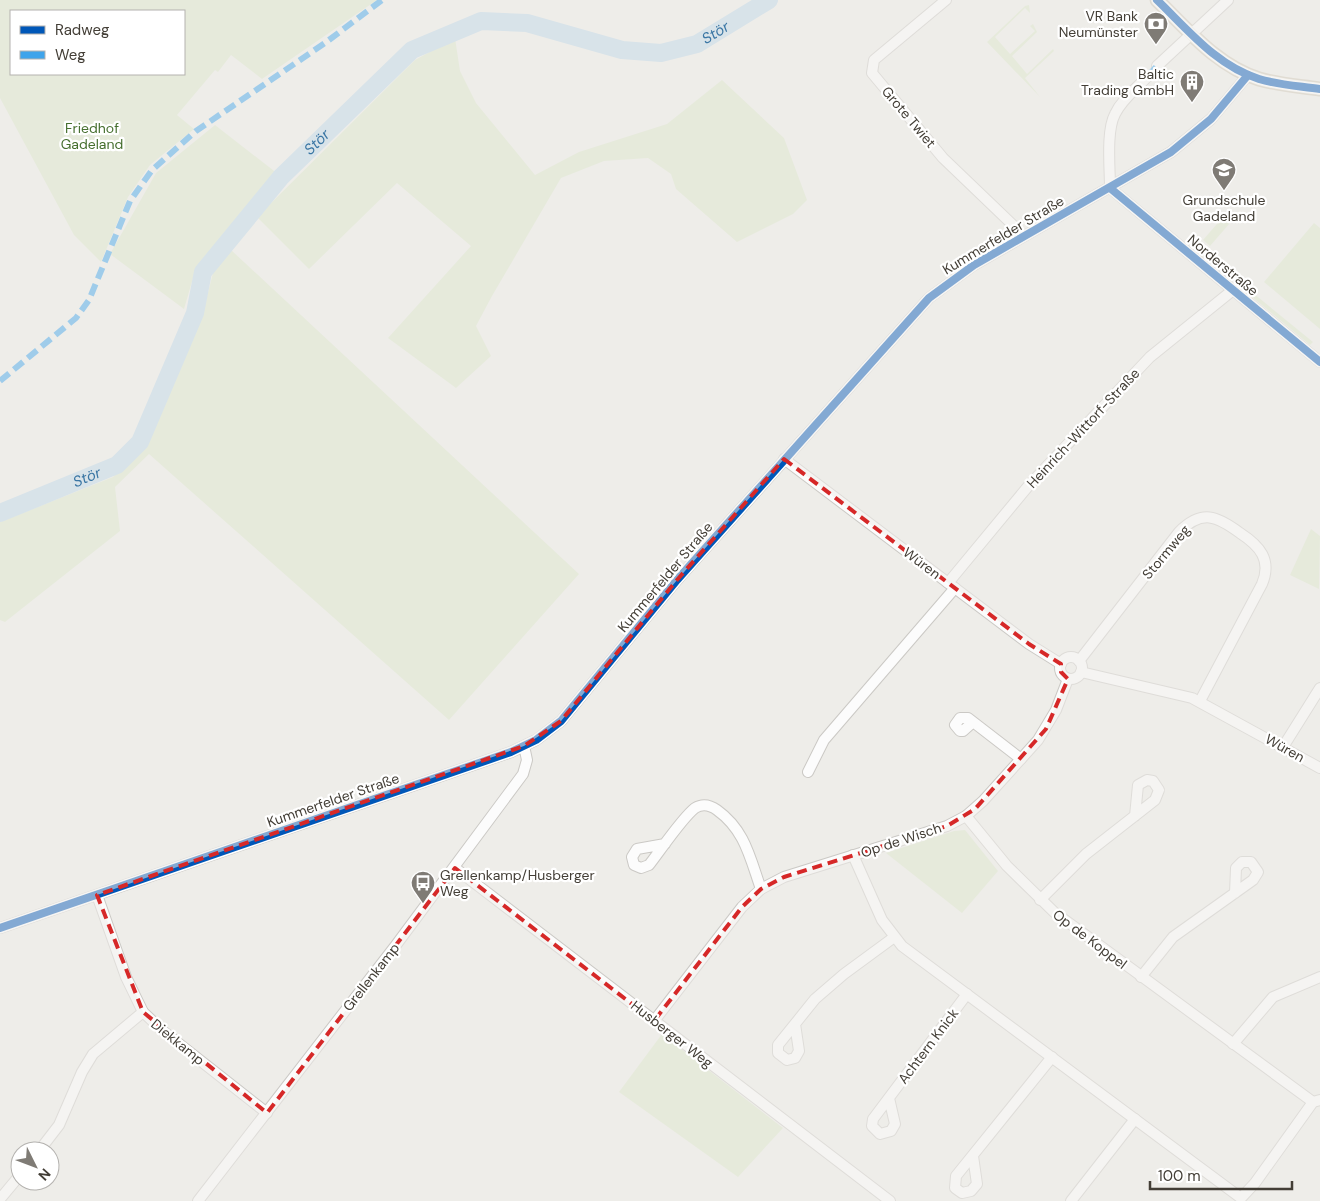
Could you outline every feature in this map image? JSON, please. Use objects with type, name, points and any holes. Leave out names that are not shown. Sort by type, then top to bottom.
[{"type":"main road","points":[[1157,0],[1227,64],[1248,75],[1274,83],[1320,89]]},
{"type":"street","name":"Grote Twiet","points":[[946,0],[874,60],[872,73],[943,158],[1017,229],[1021,237]]},
{"type":"street","points":[[1157,66],[1228,0]]},
{"type":"street","name":"Kummerfelder Straße","points":[[0,928],[524,746],[546,734],[561,721],[677,580],[929,298],[957,275],[1110,188],[1185,142],[1223,106],[1248,75]]},
{"type":"street","points":[[1110,188],[1113,116],[1148,76]]},
{"type":"street","name":"Norderstraße","points":[[1110,188],[1320,362]]},
{"type":"street","name":"Heinrich-Wittorf-Straße","points":[[808,772],[824,740],[952,586],[1030,484],[1150,357],[1233,290]]},
{"type":"street","name":"Würen","points":[[784,459],[1044,655],[1061,664]]},
{"type":"street","name":"Stormweg","points":[[1080,666],[1179,532],[1194,519],[1202,517],[1217,518],[1259,547],[1265,559],[1266,571],[1262,584],[1200,701]]},
{"type":"street","points":[[1068,658],[1080,666],[1076,677],[1068,678],[1061,672],[1061,664],[1068,658]]},
{"type":"street","name":"Würen","points":[[1080,666],[1200,701],[1320,768]]},
{"type":"street","name":"Op de Wisch","points":[[654,1021],[742,907],[761,889],[784,877],[946,826],[966,816],[983,801],[1021,759],[1051,720],[1068,678]]},
{"type":"street","points":[[1283,747],[1320,688]]},
{"type":"street","points":[[973,722],[1021,759]]},
{"type":"street","name":"Grellenkamp","points":[[198,1201],[454,868],[523,774],[527,760],[524,746]]},
{"type":"street","points":[[666,844],[692,812],[701,806],[710,806],[734,823],[740,833],[761,889]]},
{"type":"street","name":"Op de Koppel","points":[[966,816],[1007,866],[1040,900],[1070,925],[1233,1044],[1316,1101],[1279,1149]]},
{"type":"street","name":"Op de Koppel","points":[[1040,900],[1072,867],[1135,816]]},
{"type":"street","name":"Achtern Knick","points":[[853,855],[882,920],[893,938],[1240,1200],[1279,1149]]},
{"type":"street","name":"Husberger Weg","points":[[454,868],[890,1201]]},
{"type":"street","name":"Op de Koppel","points":[[1141,977],[1173,937],[1235,893]]},
{"type":"street","name":"Diekkamp","points":[[97,895],[126,977],[143,1012],[164,1032],[267,1113]]},
{"type":"street","points":[[794,1024],[828,986],[893,938]]},
{"type":"street","points":[[1233,1044],[1273,997],[1320,977]]},
{"type":"street","name":"Achtern Knick","points":[[889,1098],[967,994]]},
{"type":"street","points":[[47,1141],[59,1125],[82,1072],[93,1054],[143,1012]]},
{"type":"street","points":[[973,1156],[1052,1057]]},
{"type":"street","points":[[1071,1201],[1135,1119]]},
{"type":"street","points":[[0,1199],[10,1187]]},
{"type":"highlighted area","points":[[784,459],[1029,644],[1061,664],[1061,672],[1068,679],[1046,729],[975,809],[947,826],[784,877],[761,889],[742,907],[654,1021],[455,868],[267,1113],[143,1012],[97,895],[524,746],[561,721],[677,580]]},
{"type":"green space","name":"Friedhof Gadeland","points":[[0,0],[377,0],[262,79],[231,55],[218,72],[215,70],[177,115],[194,129],[150,165],[128,197],[101,262],[74,235],[0,98]]},
{"type":"green space","points":[[1029,5],[1030,13],[1025,8],[995,37],[1010,54],[1035,31],[1030,26],[1033,24],[1037,32],[1012,56],[1027,74],[1053,49],[1054,51],[1025,78],[1040,97],[987,42],[1025,6]]},
{"type":"green space","points":[[455,38],[460,71],[476,103],[535,175],[579,152],[667,124],[722,80],[784,138],[807,200],[793,214],[737,242],[676,189],[671,174],[648,158],[604,161],[561,178],[476,326],[491,356],[456,388],[388,338],[471,246],[397,183],[309,269],[257,217],[415,60]]},
{"type":"green space","points":[[215,125],[278,174],[196,268],[184,309],[110,254],[156,173]]},
{"type":"green space","points":[[1223,217],[1230,223],[1210,246],[1203,240]]},
{"type":"green space","points":[[1314,223],[1320,228],[1320,329],[1264,282]]},
{"type":"green space","points":[[230,249],[579,574],[449,720],[149,454],[115,487],[120,531],[5,622],[0,620],[0,522],[113,477],[142,447],[203,312],[214,269]]},
{"type":"green space","points":[[1208,249],[1248,283],[1243,289],[1202,256]]},
{"type":"green space","points":[[1253,293],[1313,342],[1310,345],[1251,296]]},
{"type":"green space","points":[[1311,529],[1320,536],[1319,589],[1290,575]]},
{"type":"green space","points":[[965,830],[998,871],[962,913],[886,853],[954,831]]},
{"type":"green space","points":[[662,1034],[783,1128],[738,1177],[619,1092]]},
{"type":"waterway","name":"Stör","points":[[0,513],[117,465],[140,442],[195,313],[203,272],[281,177],[412,50],[481,21],[527,23],[622,50],[661,53],[697,44],[769,0]]},
{"type":"marked path","points":[[0,381],[76,318],[89,300],[130,201],[152,170],[196,131],[325,43],[382,0]]},
{"type":"marked path","points":[[1148,76],[1157,66]]},
{"type":"cycle path","points":[[1157,0],[1204,46],[1216,56],[1244,73],[1267,81],[1320,89]]},
{"type":"cycle path","points":[[0,928],[511,752],[536,740],[561,721],[677,580],[929,298],[974,265],[1171,152],[1211,119],[1248,75]]},
{"type":"cycle path","points":[[1110,188],[1320,362]]},
{"type":"place","name":"VR Bank Neumünster","points":[[1156,45]]},
{"type":"place","name":"Baltic Trading GmbH","points":[[1192,103]]},
{"type":"place","name":"Grundschule Gadeland","points":[[1224,191]]},
{"type":"place","name":"Grellenkamp/Husberger Weg","points":[[423,904]]}]
